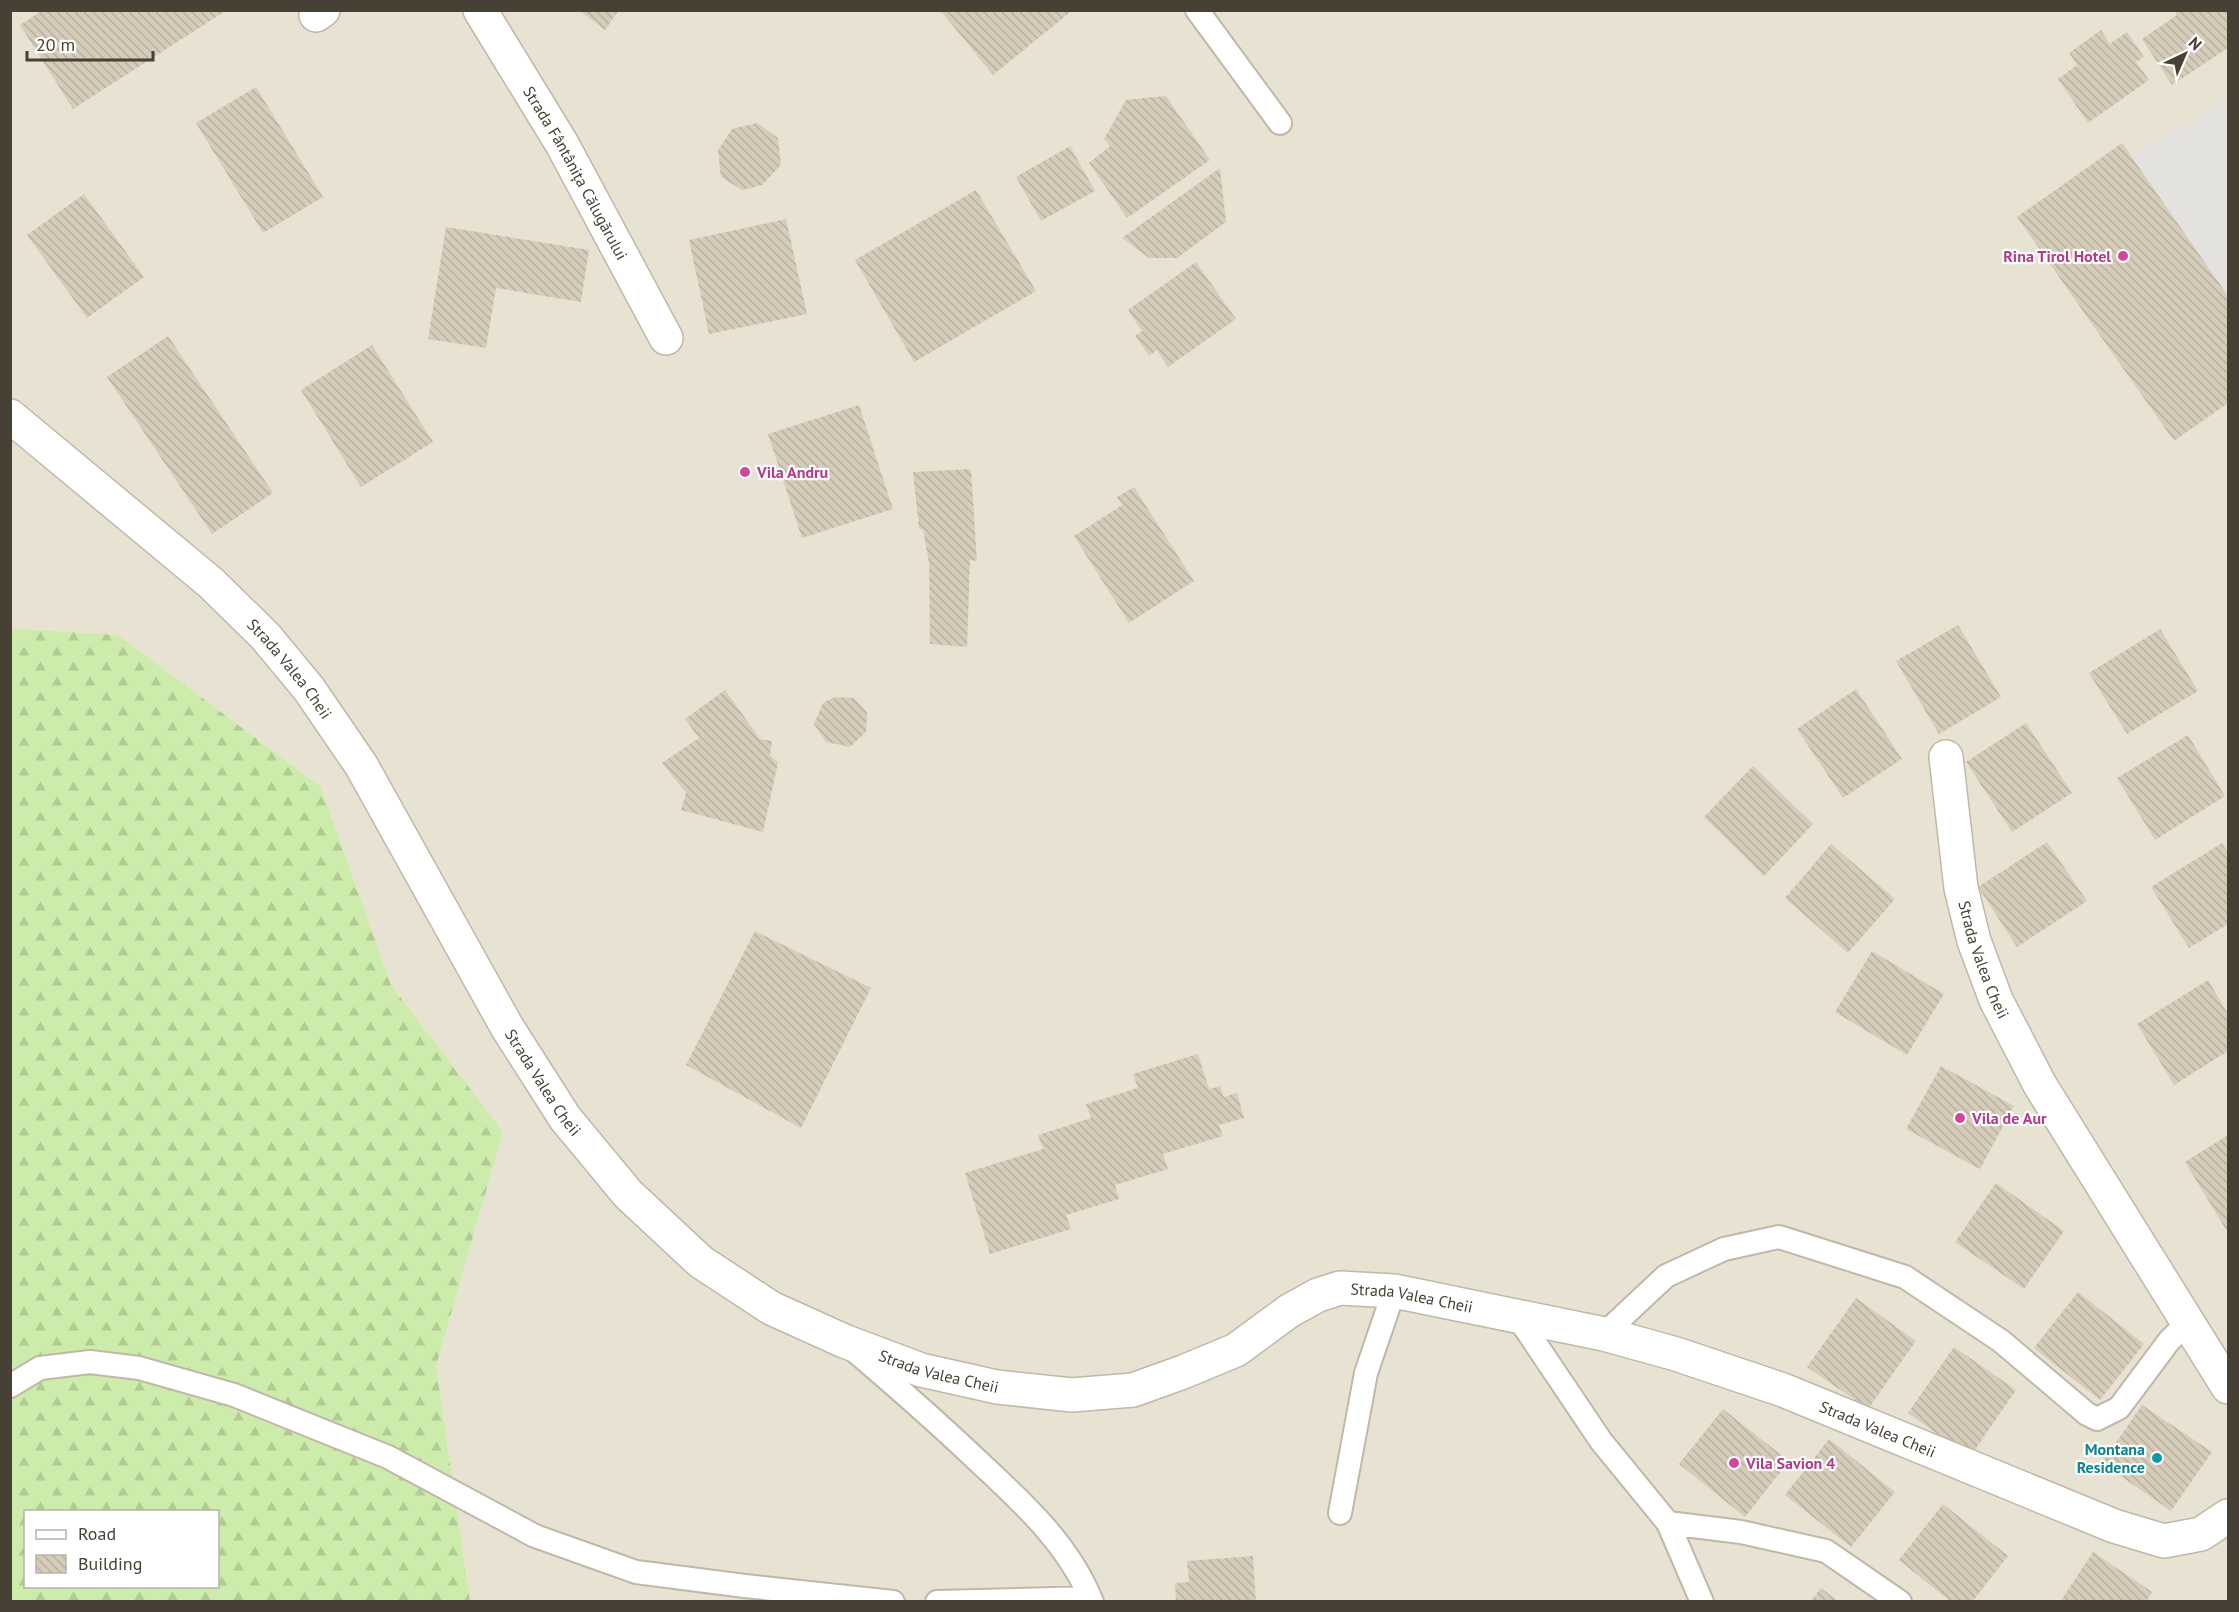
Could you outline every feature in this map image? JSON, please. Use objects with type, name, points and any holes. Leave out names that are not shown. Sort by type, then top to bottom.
[{"type":"street","name":"Strada Fântânița Călugărului","points":[[480,10],[562,144],[666,338]]},
{"type":"street","name":"Strada Valea Cheii","points":[[10,416],[211,583],[266,638],[309,689],[361,765],[507,1027],[565,1118],[628,1194],[701,1263],[771,1308],[844,1341],[921,1370],[997,1387],[1072,1395],[1133,1390],[1183,1372],[1236,1350],[1289,1311],[1318,1295],[1340,1288],[1394,1291],[1604,1334],[1676,1354],[1783,1390],[2114,1526],[2164,1541],[2201,1534],[2229,1516]]},
{"type":"street","name":"Strada Valea Cheii","points":[[1946,757],[1961,888],[1974,941],[1996,1000],[2040,1086],[2229,1387]]},
{"type":"lane","points":[[1197,10],[1280,123]]},
{"type":"lane","points":[[1604,1334],[1666,1276],[1724,1249],[1779,1238],[1905,1277],[2001,1341],[2087,1414],[2097,1419],[2119,1408],[2169,1341],[2188,1322]]},
{"type":"lane","points":[[1340,1513],[1366,1373],[1394,1291]]},
{"type":"lane","points":[[1517,1316],[1601,1441],[1668,1523],[1702,1602]]},
{"type":"lane","points":[[844,1341],[927,1413],[1042,1522],[1068,1558],[1091,1600],[937,1602]]},
{"type":"lane","points":[[10,1386],[40,1368],[90,1362],[139,1368],[234,1395],[388,1457],[535,1536],[636,1572],[893,1602]]},
{"type":"lane","points":[[1668,1523],[1741,1532],[1826,1551],[1900,1602]]},
{"type":"shaded area","points":[[10,11],[2228,11],[2228,1601],[470,1601],[436,1366],[503,1132],[391,985],[321,787],[118,635],[11,628]]},
{"type":"shaded area","points":[[2228,99],[2228,296],[2131,156]]},
{"type":"green space","points":[[10,628],[118,635],[321,787],[391,985],[503,1132],[436,1366],[470,1601],[11,1601]]},
{"type":"building","points":[[43,10],[227,10],[73,109],[20,25]]},
{"type":"building","points":[[579,10],[619,10],[605,30]]},
{"type":"building","points":[[940,10],[1073,10],[993,75]]},
{"type":"building","points":[[2174,10],[2228,10],[2228,48],[2172,85],[2142,39],[2177,15]]},
{"type":"building","points":[[2101,30],[2110,44],[2127,32],[2144,57],[2136,62],[2149,80],[2088,123],[2058,79],[2077,65],[2069,53]]},
{"type":"building","points":[[256,87],[323,197],[263,233],[196,123]]},
{"type":"building","points":[[1166,96],[1210,160],[1127,218],[1089,163],[1110,146],[1104,139],[1126,100]]},
{"type":"building","points":[[757,123],[778,138],[781,165],[762,185],[742,190],[721,177],[718,150],[732,129]]},
{"type":"building","name":"Rina Tirol Hotel","points":[[2122,143],[2228,296],[2228,403],[2174,441],[2017,217]]},
{"type":"building","points":[[1070,146],[1095,191],[1041,221],[1016,177]]},
{"type":"building","points":[[1220,168],[1226,222],[1177,258],[1149,258],[1122,238]]},
{"type":"building","points":[[976,190],[1036,291],[914,362],[855,260]]},
{"type":"building","points":[[84,194],[144,277],[87,318],[27,235]]},
{"type":"building","points":[[786,219],[807,314],[709,334],[689,240]]},
{"type":"building","points":[[446,227],[589,250],[581,302],[496,288],[486,348],[428,339]]},
{"type":"building","points":[[1196,262],[1236,319],[1168,367],[1157,350],[1149,356],[1135,336],[1142,331],[1128,310]]},
{"type":"building","points":[[168,336],[273,493],[212,534],[107,377]]},
{"type":"building","points":[[372,345],[433,442],[361,487],[301,390]]},
{"type":"building","points":[[859,405],[893,509],[802,538],[768,434]]},
{"type":"building","points":[[971,469],[977,561],[970,560],[967,647],[930,644],[929,563],[923,529],[919,529],[913,472]]},
{"type":"building","points":[[1134,487],[1194,581],[1129,623],[1074,536],[1122,505],[1117,497]]},
{"type":"building","points":[[1958,625],[2001,697],[1939,734],[1896,661]]},
{"type":"building","points":[[2160,629],[2198,691],[2127,734],[2089,673]]},
{"type":"building","points":[[1856,689],[1902,759],[1843,798],[1797,729]]},
{"type":"building","points":[[725,690],[760,739],[772,741],[770,755],[778,763],[763,832],[681,810],[686,793],[662,763],[699,738],[685,719]]},
{"type":"building","points":[[835,697],[854,698],[867,712],[866,732],[850,747],[826,742],[814,724],[823,703]]},
{"type":"building","points":[[2026,723],[2072,793],[2012,832],[1966,762]]},
{"type":"building","points":[[2188,735],[2225,796],[2155,840],[2117,778]]},
{"type":"building","points":[[1753,766],[1813,824],[1764,876],[1704,817]]},
{"type":"building","points":[[2047,842],[2087,901],[2017,947],[1978,887]]},
{"type":"building","points":[[2222,843],[2228,853],[2228,924],[2189,948],[2151,887]]},
{"type":"building","points":[[1831,844],[1895,899],[1848,953],[1785,898]]},
{"type":"building","points":[[755,931],[871,988],[801,1128],[686,1065]]},
{"type":"building","points":[[1872,951],[1944,994],[1907,1055],[1835,1012]]},
{"type":"building","points":[[2208,980],[2228,1014],[2228,1051],[2174,1085],[2137,1024]]},
{"type":"building","points":[[1198,1054],[1209,1089],[1220,1086],[1224,1097],[1237,1093],[1244,1118],[1219,1125],[1223,1136],[1163,1154],[1168,1169],[1115,1185],[1119,1199],[1066,1215],[1071,1229],[990,1254],[965,1173],[1043,1149],[1038,1135],[1091,1118],[1086,1104],[1138,1088],[1133,1074]]},
{"type":"building","name":"Vila de Aur","points":[[1941,1066],[2014,1106],[1980,1169],[1906,1129]]},
{"type":"building","points":[[2228,1135],[2228,1233],[2185,1162]]},
{"type":"building","points":[[1996,1183],[2064,1231],[2024,1289],[1955,1242]]},
{"type":"building","points":[[2078,1292],[2144,1344],[2100,1400],[2034,1348]]},
{"type":"building","points":[[1856,1298],[1916,1341],[1868,1409],[1807,1367]]},
{"type":"building","points":[[1954,1347],[2016,1390],[1970,1457],[1908,1413]]},
{"type":"building","name":"Montana Residence","points":[[2142,1405],[2212,1452],[2171,1511],[2102,1463]]},
{"type":"building","name":"Vila Savion 4","points":[[1723,1409],[1789,1461],[1745,1517],[1679,1464]]},
{"type":"building","points":[[1829,1439],[1895,1492],[1851,1547],[1785,1495]]},
{"type":"building","points":[[1943,1504],[2008,1556],[1972,1602],[1951,1602],[1899,1560]]},
{"type":"building","points":[[2093,1552],[2152,1592],[2146,1602],[2060,1602]]},
{"type":"building","points":[[1253,1556],[1256,1602],[1176,1602],[1175,1583],[1189,1582],[1187,1561]]},
{"type":"building","points":[[1821,1588],[1839,1602],[1810,1602]]},
{"type":"place","name":"Rina Tirol Hotel","points":[[2123,256]]},
{"type":"place","name":"Vila Andru","points":[[745,472]]},
{"type":"place","name":"Vila de Aur","points":[[1960,1118]]},
{"type":"place","name":"Montana Residence","points":[[2157,1458]]},
{"type":"place","name":"Vila Savion 4","points":[[1734,1463]]}]
